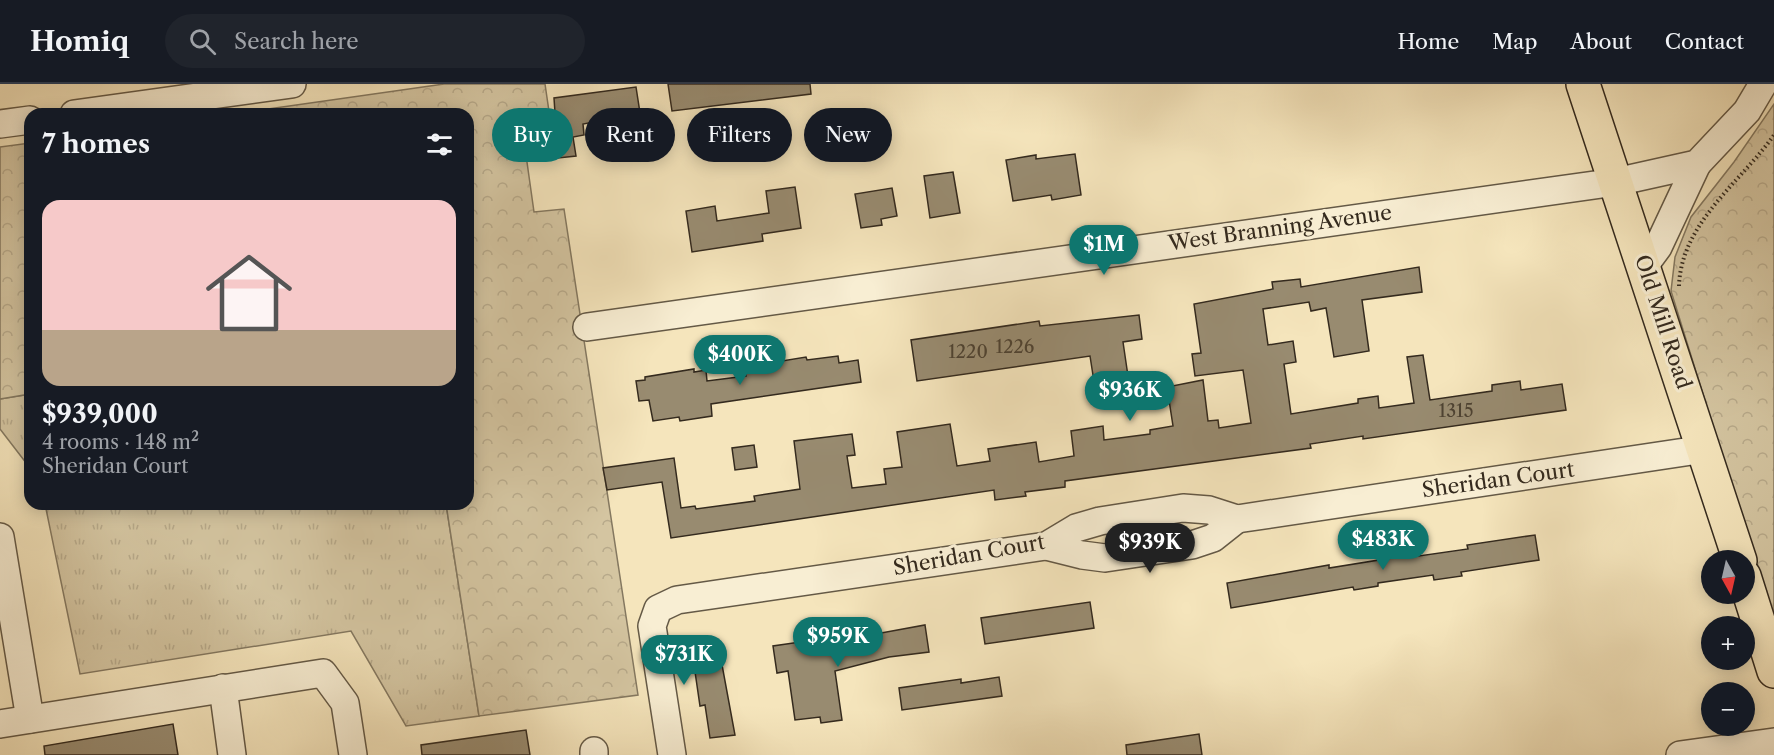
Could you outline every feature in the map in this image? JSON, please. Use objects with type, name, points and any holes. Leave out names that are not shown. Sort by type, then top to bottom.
[{"type":"main road","name":"Old Mill Road","points":[[1583,84],[1737,550]]},
{"type":"main road","points":[[1753,604],[1774,671]]},
{"type":"street","points":[[111,108],[234,88],[292,84]]},
{"type":"street","points":[[1644,266],[1658,247],[1697,164],[1747,111],[1763,84]]},
{"type":"street","points":[[0,124],[24,121]]},
{"type":"street","name":"West Branning Avenue","points":[[588,327],[1616,182],[1697,164]]},
{"type":"street","name":"Sheridan Court","points":[[672,755],[652,626],[658,609],[677,600],[1046,546],[1076,528],[1100,521],[1183,508],[1209,510],[1237,519],[1705,449]]},
{"type":"street","points":[[1046,546],[1105,558],[1192,545],[1213,538],[1237,519]]},
{"type":"street","points":[[0,537],[30,719]]},
{"type":"street","points":[[0,724],[323,673],[345,703],[353,755]]},
{"type":"street","points":[[223,688],[232,755]]},
{"type":"street","points":[[1680,755],[1774,742]]},
{"type":"path","points":[[1679,294],[1683,256],[1717,201],[1774,135]]},
{"type":"green space","points":[[444,84],[545,84],[548,108],[492,108],[492,162],[527,162],[534,212],[564,209],[638,695],[479,716],[447,510],[474,510],[474,108],[274,108]]},
{"type":"green space","points":[[1774,104],[1774,623],[1755,562],[1755,550],[1751,550],[1671,291],[1675,257],[1691,217],[1734,162]]},
{"type":"green space","points":[[24,144],[24,395],[0,399],[0,147]]},
{"type":"green space","points":[[24,395],[24,460],[0,429],[0,399]]},
{"type":"green space","points":[[46,510],[447,510],[479,716],[406,726],[351,631],[80,674]]},
{"type":"building","points":[[668,84],[810,84],[811,94],[675,111],[675,108],[672,108]]},
{"type":"building","points":[[636,87],[639,108],[585,108],[584,135],[573,137],[573,108],[555,108],[554,98]]},
{"type":"building","points":[[573,137],[576,156],[573,156]]},
{"type":"building","points":[[1075,154],[1081,195],[1052,200],[1051,195],[1013,201],[1006,160],[1036,155],[1036,159]]},
{"type":"building","points":[[953,172],[960,213],[930,218],[924,176]]},
{"type":"building","points":[[795,187],[801,228],[762,234],[763,241],[692,252],[686,211],[715,206],[717,221],[769,213],[766,191]]},
{"type":"building","points":[[892,188],[897,216],[881,219],[882,225],[861,228],[855,194]]},
{"type":"building","points":[[1419,267],[1422,292],[1362,300],[1369,351],[1334,357],[1326,308],[1311,311],[1309,302],[1263,309],[1268,345],[1293,341],[1296,362],[1284,364],[1291,414],[1358,403],[1358,399],[1378,396],[1379,408],[1414,403],[1407,357],[1423,355],[1430,400],[1492,391],[1492,385],[1520,381],[1521,390],[1562,384],[1566,410],[1363,439],[1363,436],[1310,444],[1311,448],[1065,481],[1065,487],[1025,492],[1026,496],[995,500],[994,490],[671,538],[662,482],[607,490],[603,468],[674,458],[681,508],[695,506],[696,509],[755,501],[754,496],[800,489],[794,441],[852,434],[855,455],[847,456],[852,488],[886,484],[884,469],[902,467],[897,432],[950,424],[957,466],[990,461],[988,449],[1036,442],[1039,462],[1074,456],[1071,431],[1103,426],[1104,440],[1150,434],[1150,430],[1173,426],[1167,387],[1203,380],[1208,421],[1218,420],[1219,428],[1251,423],[1243,370],[1195,376],[1192,354],[1201,353],[1194,304],[1273,289],[1272,282],[1300,279],[1301,287]]},
{"type":"building","points":[[1139,315],[1142,339],[1123,342],[1129,383],[1095,388],[1090,356],[917,381],[911,340],[1039,321],[1040,326]]},
{"type":"building","points":[[838,356],[839,363],[858,360],[861,382],[711,404],[712,416],[680,421],[679,417],[653,421],[649,400],[639,401],[636,381],[645,380],[645,377],[694,369],[694,372],[706,370],[707,381],[746,376],[745,367],[806,357],[807,360]]},
{"type":"building","points":[[754,445],[757,467],[735,470],[732,448]]},
{"type":"building","points":[[1535,535],[1539,560],[1461,572],[1462,576],[1434,580],[1433,575],[1378,583],[1378,586],[1354,590],[1353,587],[1231,608],[1227,583],[1329,565],[1329,568],[1391,558],[1391,556],[1418,551],[1419,556],[1468,549],[1467,545]]},
{"type":"building","points":[[1090,602],[1094,628],[985,644],[981,618]]},
{"type":"building","points":[[925,625],[929,652],[889,657],[835,671],[842,720],[821,723],[820,717],[795,720],[788,671],[777,673],[773,646],[800,642],[801,649],[860,641],[859,637]]},
{"type":"building","points":[[720,654],[735,735],[710,738],[705,705],[700,706],[693,658]]},
{"type":"building","points":[[999,677],[1002,696],[902,710],[899,688],[961,679],[961,683]]},
{"type":"building","points":[[173,724],[178,755],[45,755],[44,746]]},
{"type":"building","points":[[526,730],[530,755],[422,755],[421,745]]},
{"type":"building","points":[[1199,734],[1202,755],[1127,755],[1126,745]]}]
